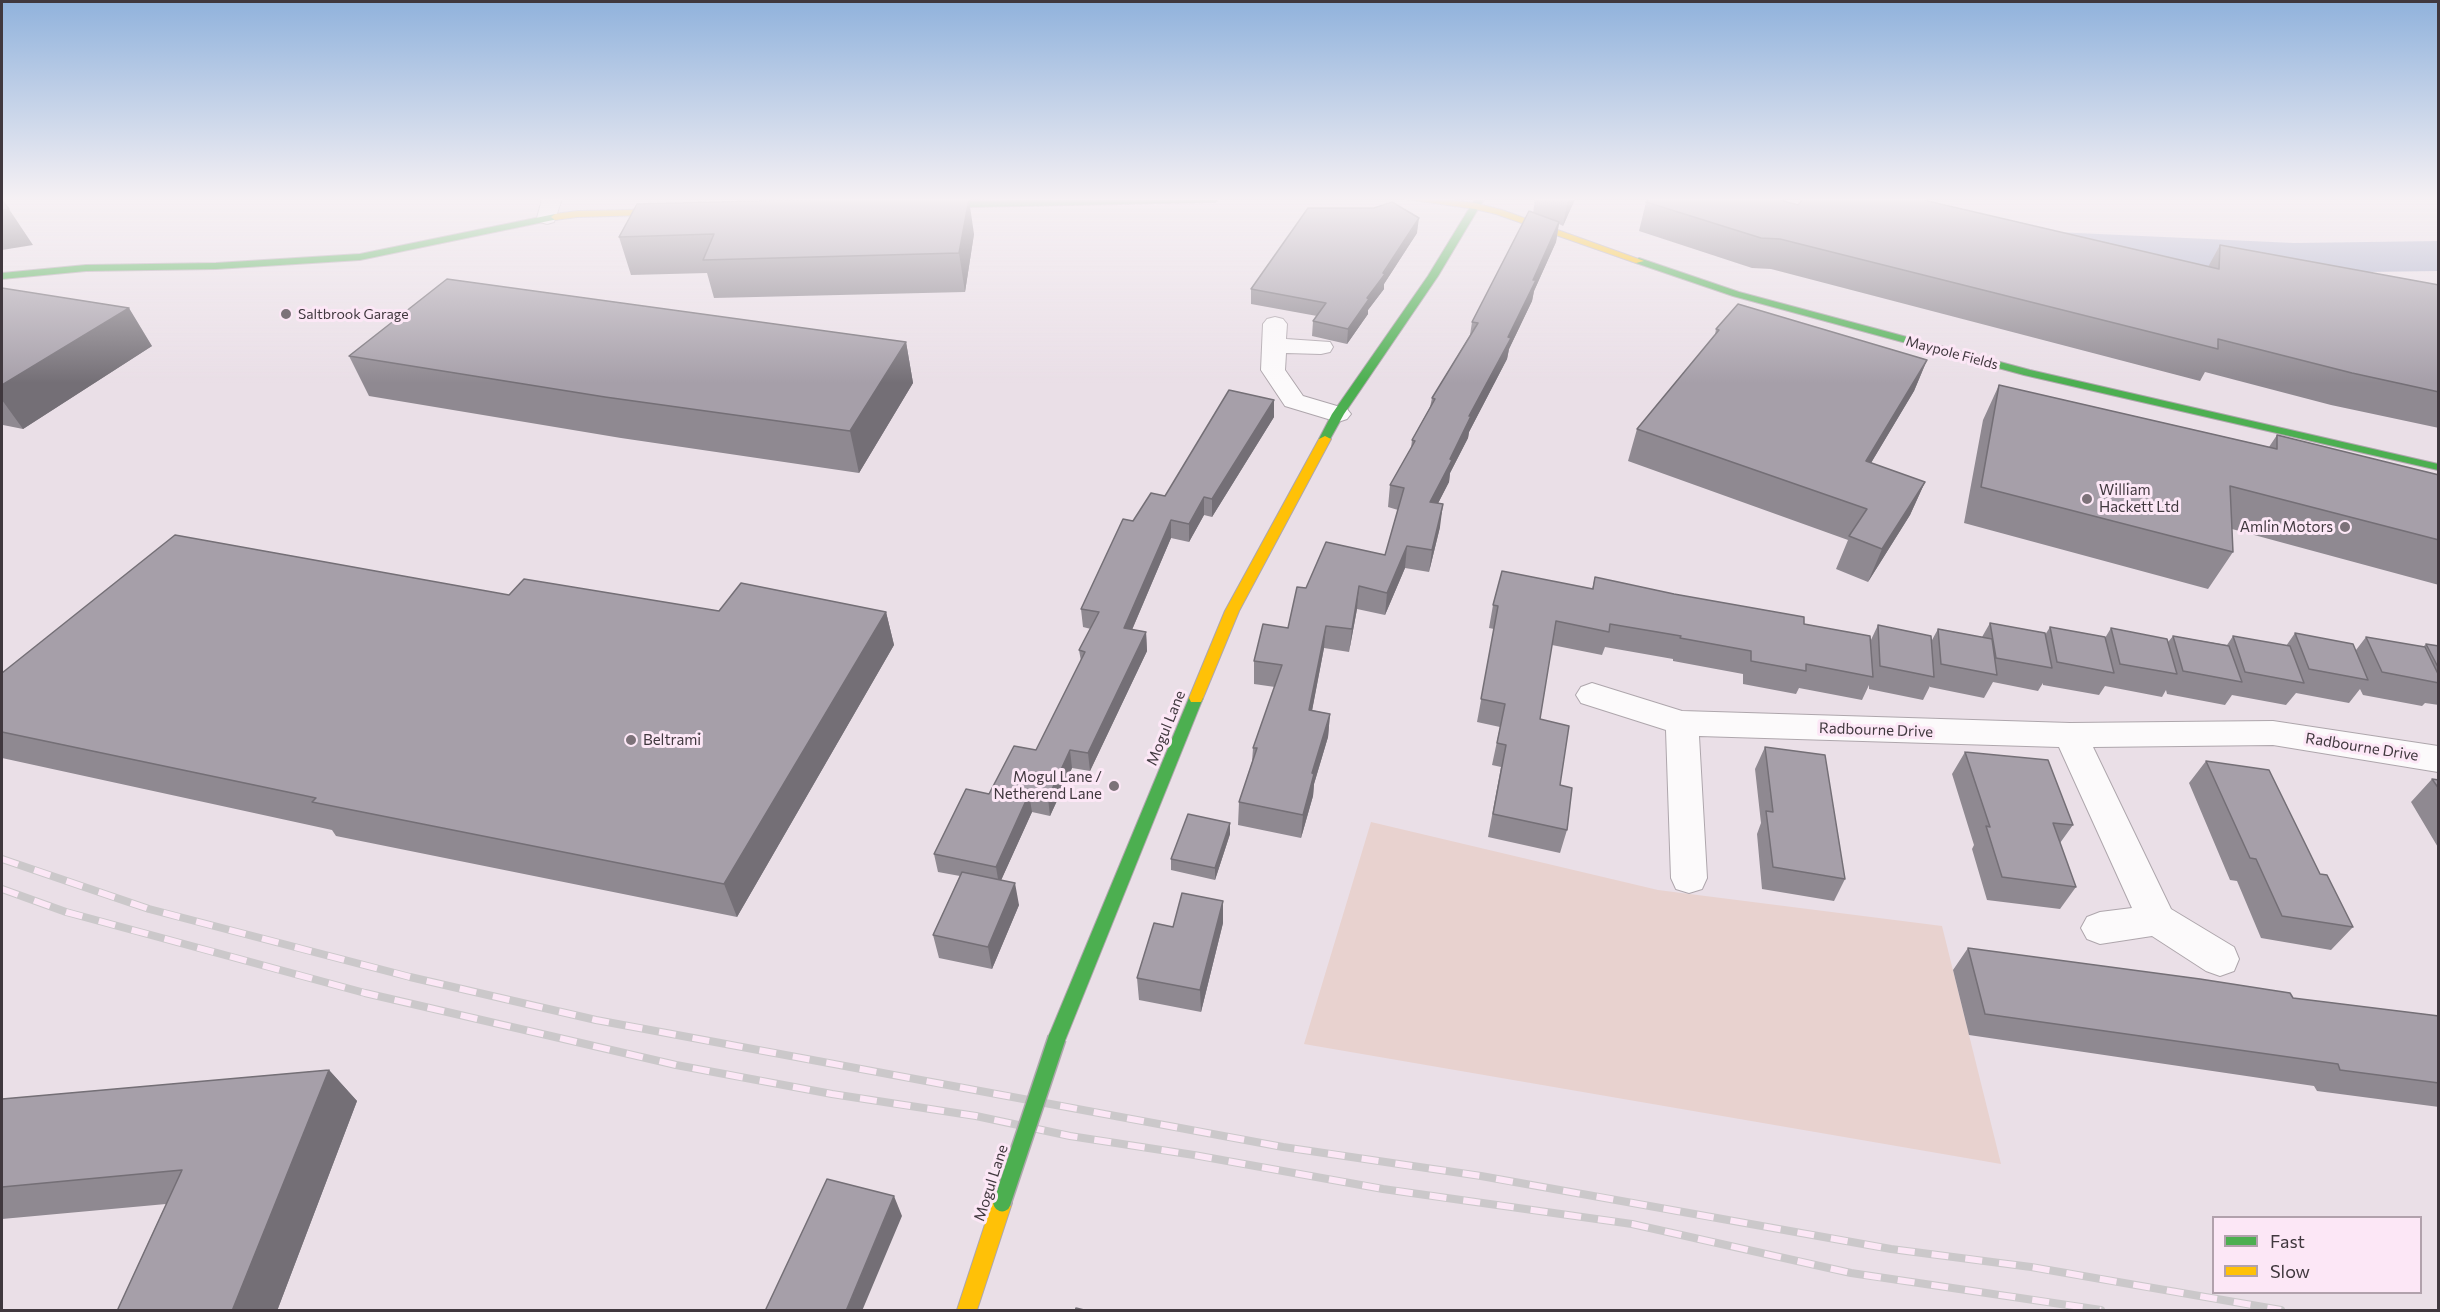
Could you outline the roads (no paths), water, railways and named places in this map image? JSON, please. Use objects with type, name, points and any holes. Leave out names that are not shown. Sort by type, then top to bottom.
[{"type":"street","points":[[2,276],[86,268],[216,266],[308,260]]},
{"type":"street","name":"Mogul Lane","points":[[967,1311],[1057,1038],[1232,611],[1338,414],[1443,260]]},
{"type":"street","name":"Maypole Fields","points":[[1638,260],[1736,294],[2028,373],[2439,467]]},
{"type":"street","points":[[1321,347],[1275,335],[1273,370],[1294,401],[1338,414]]},
{"type":"street","name":"Radbourne Drive","points":[[1592,695],[1682,723],[2070,735],[2273,734],[2439,759]]},
{"type":"street","points":[[1682,723],[1689,878]]},
{"type":"street","points":[[2070,735],[2157,920],[2220,959]]},
{"type":"street","points":[[2100,928],[2157,920]]},
{"type":"railway","points":[[2,859],[149,909],[410,977],[596,1020],[1283,1147],[1481,1176],[1891,1249],[2031,1267],[2281,1310]]},
{"type":"railway","points":[[2,889],[66,912],[365,993],[676,1065],[832,1094],[976,1116],[1070,1136],[1194,1155],[1383,1189],[1632,1224],[1851,1273],[2101,1310]]},
{"type":"place","name":"Saltbrook Garage","points":[[286,314]]},
{"type":"place","name":"William Hackett Ltd","points":[[2087,499]]},
{"type":"place","name":"Amlin Motors","points":[[2345,527]]},
{"type":"place","name":"Beltrami","points":[[631,740]]},
{"type":"place","name":"Mogul Lane / Netherend Lane","points":[[1114,786]]}]
